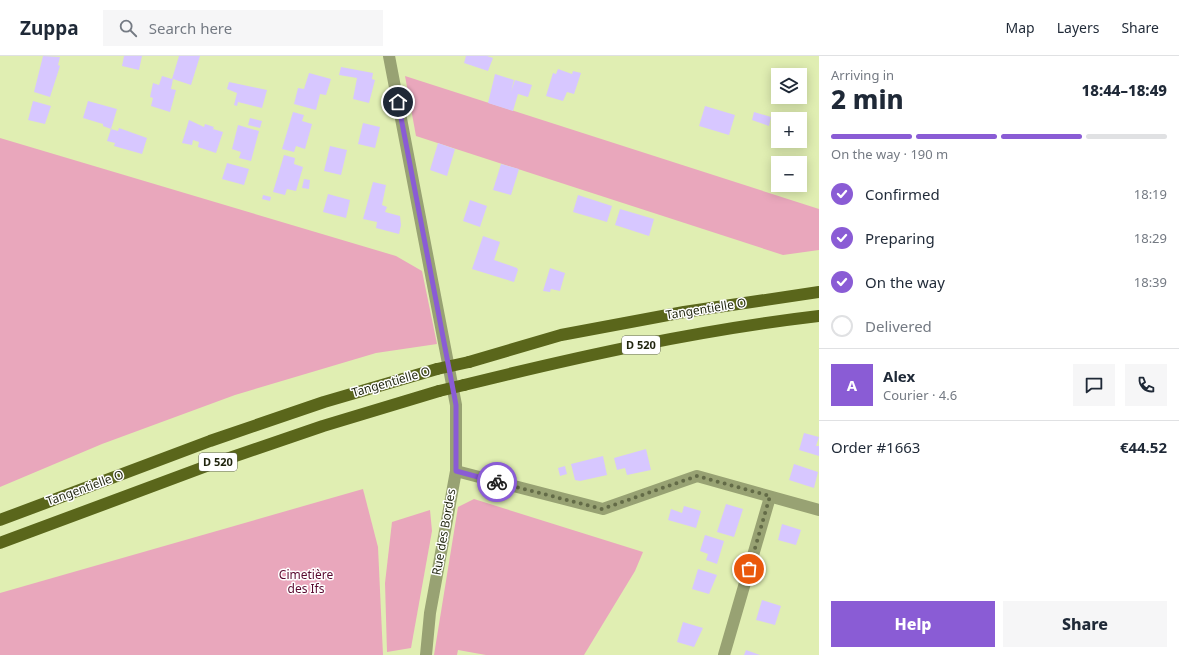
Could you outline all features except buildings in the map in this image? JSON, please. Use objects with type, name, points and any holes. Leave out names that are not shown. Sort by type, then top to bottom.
[{"type":"main road","name":"Tangentielle O","points":[[0,520],[210,441],[296,412],[437,369],[469,362],[561,335],[684,312],[819,292]]},
{"type":"main road","name":"Tangentielle O","points":[[0,543],[219,461],[323,426],[439,391],[569,359],[672,338],[819,316]]},
{"type":"street","name":"Rue des Bordes","points":[[389,56],[456,405],[456,471],[431,608],[426,655]]},
{"type":"street","points":[[456,471],[602,509],[697,476],[819,510]]},
{"type":"street","points":[[724,655],[770,496]]},
{"type":"green space","points":[[405,76],[819,209],[819,250],[783,255],[416,136]]},
{"type":"green space","points":[[0,138],[396,256],[422,271],[437,344],[376,353],[235,395],[102,444],[0,487]]},
{"type":"green space","name":"Cimetière des Ifs","points":[[363,489],[378,547],[383,655],[0,655],[0,593]]},
{"type":"green space","points":[[474,499],[643,552],[635,571],[584,655],[486,655],[458,650],[457,655],[434,655],[458,507]]},
{"type":"green space","points":[[430,510],[432,531],[411,648],[387,652],[385,583],[392,522]]},
{"type":"way so far","points":[[497,482],[602,509],[697,476],[770,496],[749,569]]},
{"type":"route","points":[[398,102],[456,405],[456,471],[497,482]]}]
